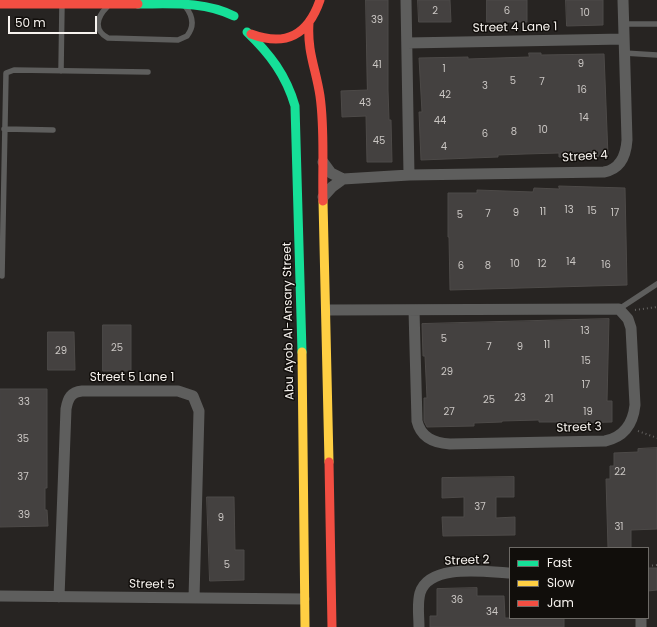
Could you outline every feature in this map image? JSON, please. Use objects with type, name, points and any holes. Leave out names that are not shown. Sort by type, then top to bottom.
[{"type":"street","points":[[0,4],[184,4],[213,7],[227,11],[240,24],[261,39],[277,40],[293,36],[309,23],[316,14],[320,0]]},
{"type":"street","points":[[406,0],[409,175]]},
{"type":"street","name":"Street 4","points":[[344,179],[409,175],[604,172],[615,168],[622,161],[626,145],[624,0]]},
{"type":"street","points":[[228,6],[240,24]]},
{"type":"street","points":[[309,23],[308,40],[310,55],[322,104],[332,627]]},
{"type":"street","name":"Abu Ayob Al-Ansary Street","points":[[240,24],[278,63],[289,83],[295,106],[304,442],[305,627]]},
{"type":"street","name":"Street 4 Lane 1","points":[[407,43],[624,39]]},
{"type":"street","points":[[323,162],[331,173],[344,179]]},
{"type":"street","points":[[323,198],[332,187],[344,179]]},
{"type":"street","points":[[327,310],[621,310],[628,318],[631,328],[635,405],[628,427]]},
{"type":"street","name":"Street 3","points":[[414,310],[417,421],[422,434],[433,441],[450,444],[605,441],[617,437],[628,427]]},
{"type":"street","name":"Street 5 Lane 1","points":[[59,597],[66,409],[69,398],[72,394],[82,391],[178,391],[193,396],[199,411],[194,598]]},
{"type":"street","points":[[304,442],[308,449],[315,451],[326,447],[328,440]]},
{"type":"street","points":[[304,487],[308,478],[317,474],[326,478],[329,484]]},
{"type":"street","name":"Street 2","points":[[419,627],[420,594],[424,586],[437,576],[452,572],[509,572]]},
{"type":"street","name":"Street 5","points":[[0,596],[304,600]]},
{"type":"lane","points":[[61,71],[62,4]]},
{"type":"lane","points":[[110,4],[101,13],[97,24],[99,31],[108,38],[178,40],[187,36],[192,26],[191,15],[184,4]]},
{"type":"lane","points":[[624,24],[657,24]]},
{"type":"lane","points":[[624,53],[657,55]]},
{"type":"lane","points":[[2,276],[5,78],[8,71],[148,72]]},
{"type":"lane","points":[[4,129],[53,130]]},
{"type":"lane","points":[[621,310],[657,284]]},
{"type":"path","points":[[621,310],[657,307]]},
{"type":"path","points":[[628,427],[657,438]]},
{"type":"building","points":[[366,0],[388,0],[388,90],[389,120],[391,120],[392,162],[367,162],[366,116],[342,117],[341,91],[367,90]]},
{"type":"building","points":[[418,0],[450,0],[451,22],[419,22]]},
{"type":"building","points":[[487,0],[527,0],[527,22],[487,22]]},
{"type":"building","points":[[566,0],[603,0],[603,25],[567,26]]},
{"type":"building","points":[[529,53],[541,53],[541,55],[604,54],[608,156],[559,157],[559,153],[421,160],[419,112],[422,112],[419,58],[468,57],[468,59],[529,57]]},
{"type":"building","points":[[559,186],[625,188],[627,285],[450,290],[448,193],[477,193],[477,190],[533,192],[534,188],[559,189]]},
{"type":"building","points":[[609,319],[607,401],[612,401],[612,422],[565,423],[539,422],[539,420],[502,421],[474,423],[474,426],[427,427],[424,421],[424,398],[427,398],[422,324]]},
{"type":"building","points":[[103,325],[131,325],[131,371],[103,371]]},
{"type":"building","points":[[48,332],[74,332],[75,370],[48,370]]},
{"type":"building","points":[[0,389],[47,389],[47,488],[45,488],[45,510],[47,510],[48,526],[0,527]]},
{"type":"building","points":[[657,448],[657,529],[631,530],[631,547],[608,547],[606,479],[610,479],[610,466],[614,466],[614,453],[638,452],[638,449]]},
{"type":"building","points":[[514,477],[514,497],[496,497],[496,518],[515,517],[515,535],[443,536],[442,517],[464,517],[464,497],[442,498],[442,478]]},
{"type":"building","points":[[207,497],[234,497],[235,550],[244,550],[244,580],[210,581]]},
{"type":"building","points":[[649,568],[657,568],[657,590],[649,591]]},
{"type":"building","points":[[477,588],[477,596],[504,596],[505,618],[564,619],[564,627],[430,627],[430,616],[437,616],[437,589]]},
{"type":"traffic: fast","points":[[138,4],[187,4],[223,11],[234,16]]},
{"type":"traffic: fast","points":[[247,32],[263,48],[282,75],[295,106],[302,352]]},
{"type":"traffic: slow","points":[[323,201],[329,462]]},
{"type":"traffic: slow","points":[[302,352],[305,627]]},
{"type":"traffic: jam","points":[[251,34],[264,38],[275,39],[294,35],[302,30],[309,22],[320,0]]},
{"type":"traffic: jam","points":[[0,4],[138,4]]},
{"type":"traffic: jam","points":[[309,23],[309,43],[322,109],[323,201]]},
{"type":"traffic: jam","points":[[329,462],[332,627]]}]
